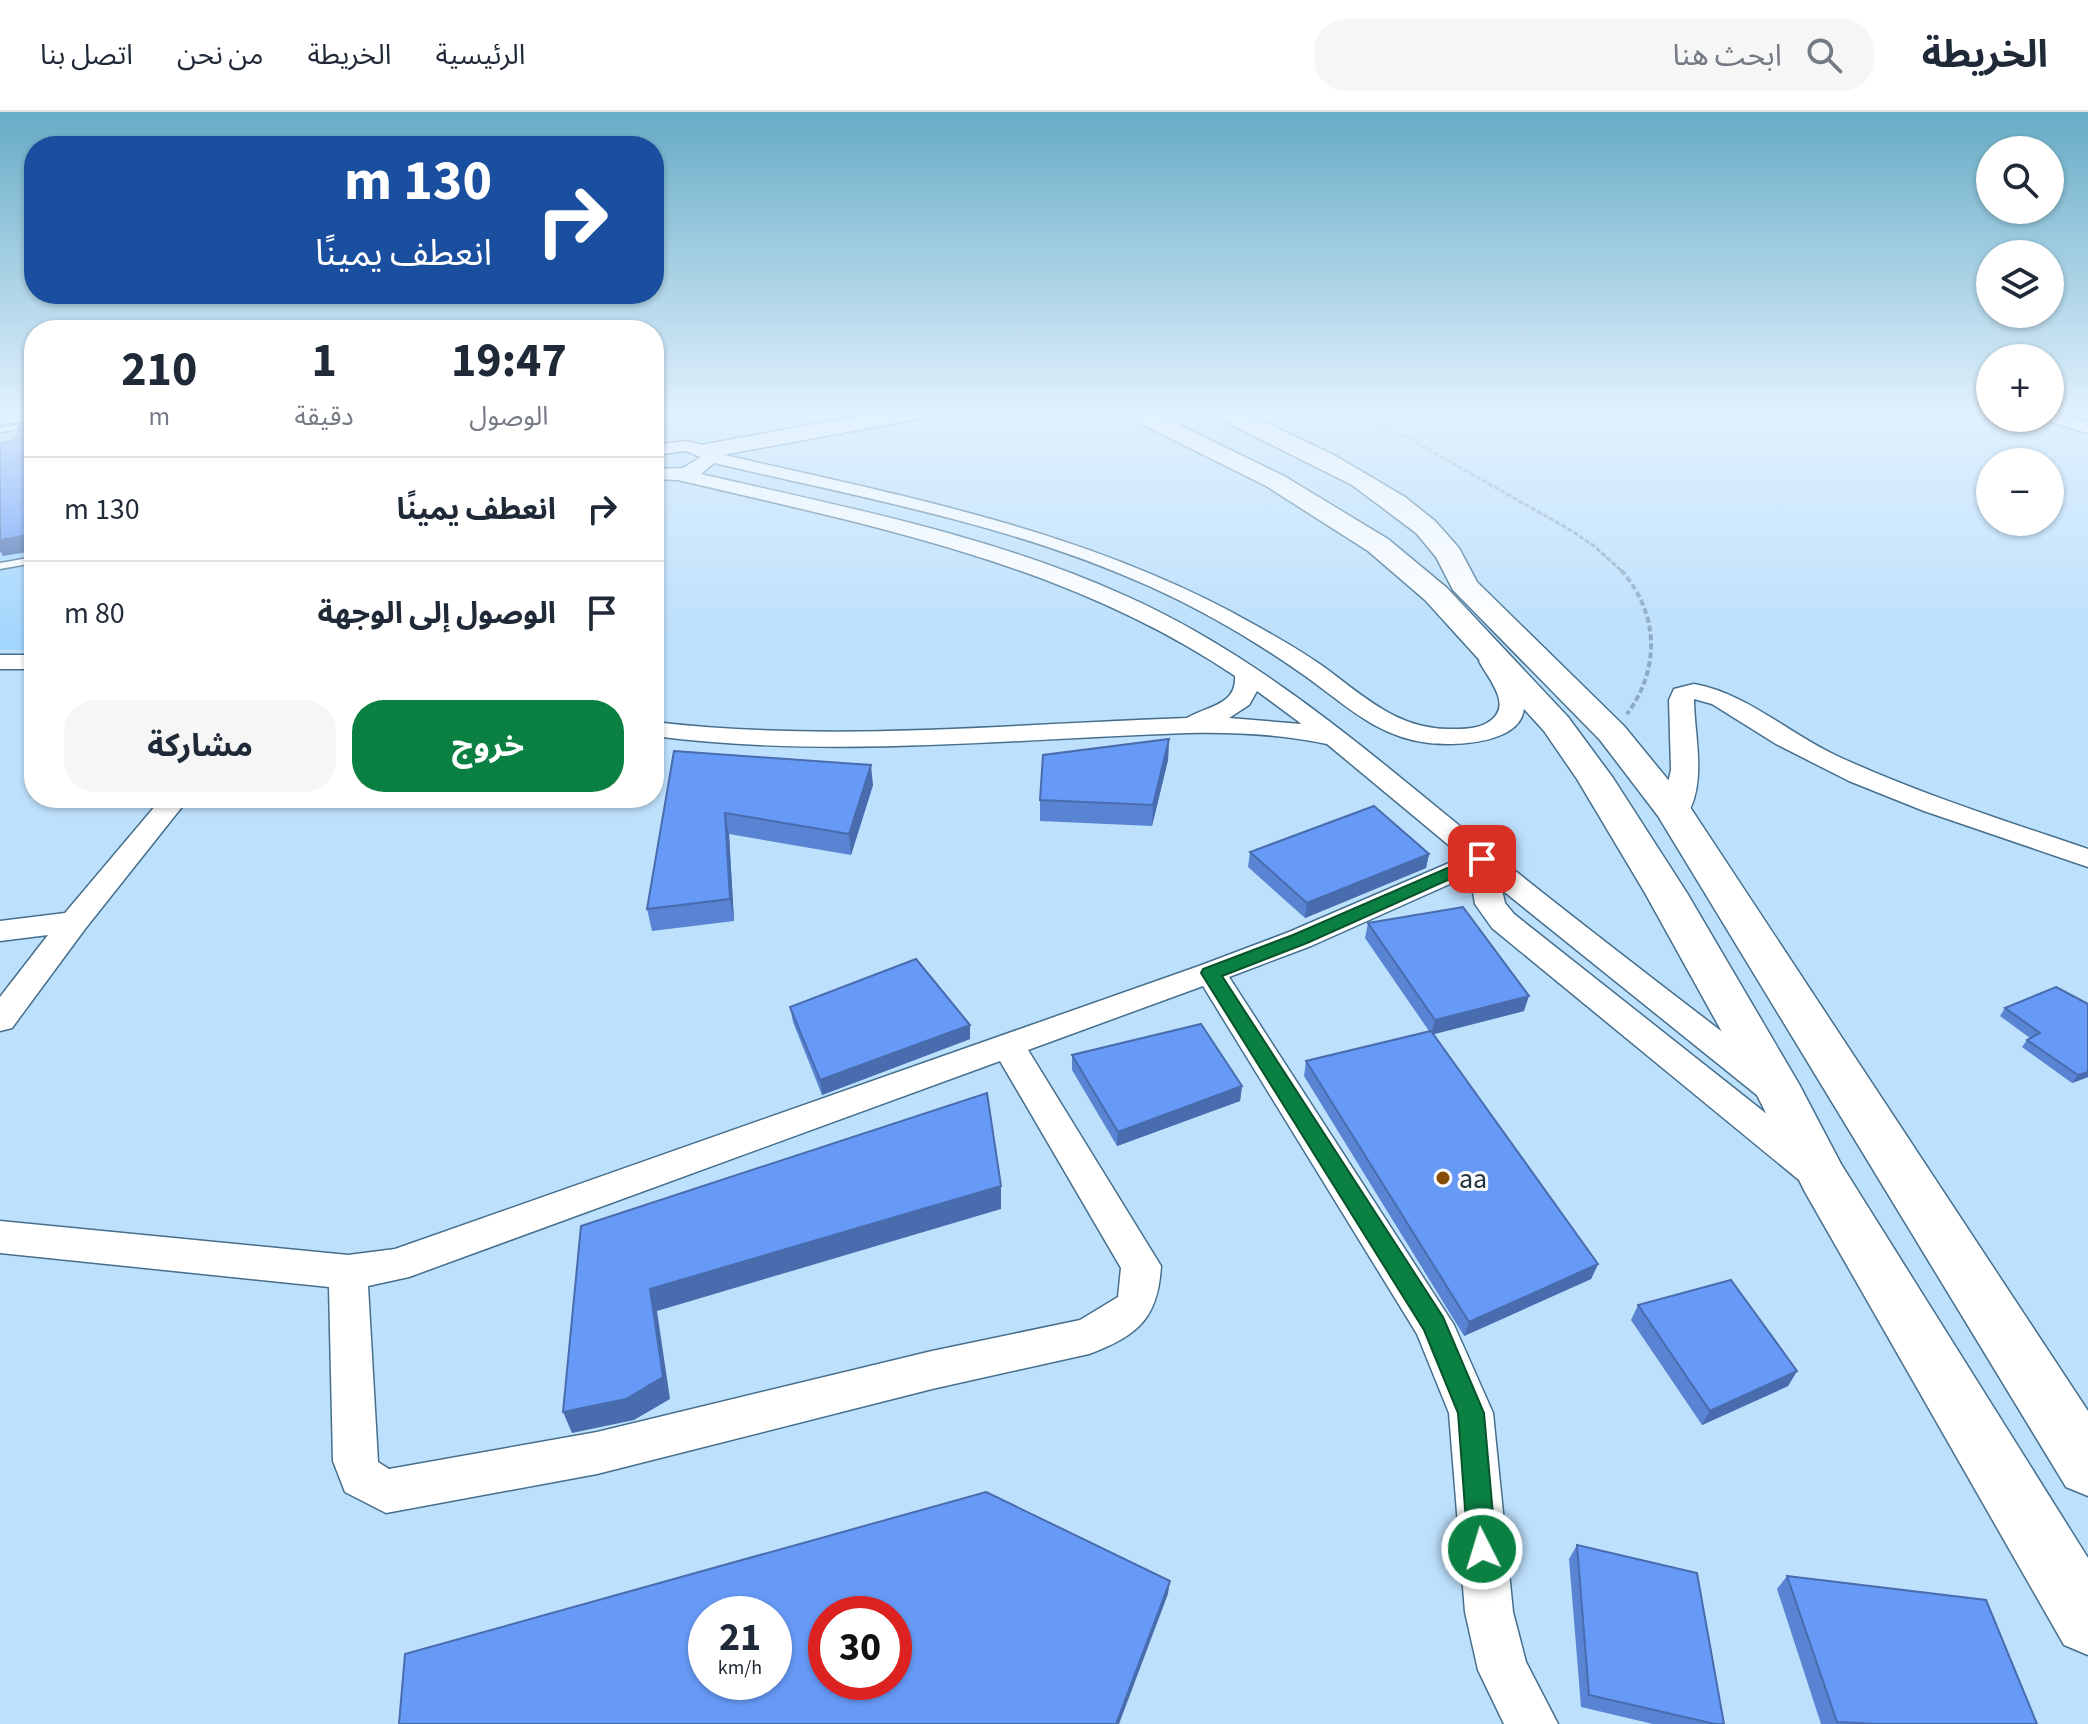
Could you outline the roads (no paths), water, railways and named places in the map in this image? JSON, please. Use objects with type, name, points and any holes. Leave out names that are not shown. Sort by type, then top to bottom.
[{"type":"main road","points":[[1286,487],[1358,530],[1425,584],[1556,724],[1595,778],[1666,893],[1782,1097],[1823,1178],[2088,1621]]},
{"type":"main road","points":[[1315,487],[1413,545],[1463,584],[1612,733],[1675,812],[2088,1466]]},
{"type":"main road","points":[[1666,893],[1725,891]]},
{"type":"street","points":[[716,487],[953,541],[1022,562],[1143,613],[1246,672],[1335,738],[1782,1097]]},
{"type":"street","points":[[843,487],[985,522],[1091,554],[1232,620],[1305,665],[1390,725],[1422,735],[1456,737],[1492,731],[1504,723],[1511,713],[1512,701],[1487,647]]},
{"type":"street","points":[[0,662],[24,662]]},
{"type":"street","points":[[1184,725],[1228,710],[1240,701],[1246,692],[1246,672]]},
{"type":"street","points":[[1675,812],[1687,766],[1681,700],[1683,694],[1698,690],[1722,700],[1767,729],[1855,774],[2088,858]]},
{"type":"street","points":[[664,730],[751,739],[818,740],[1184,725],[1288,729],[1335,738]]},
{"type":"street","points":[[0,1020],[74,922],[168,808]]},
{"type":"street","points":[[0,1237],[348,1272],[378,1269],[421,1257],[1008,1046],[1097,1010],[1210,973],[1300,939],[1482,859]]},
{"type":"street","points":[[1482,859],[1490,904],[1503,921],[1823,1178]]},
{"type":"street","points":[[0,931],[74,922]]},
{"type":"street","points":[[1210,973],[1427,1313],[1453,1365],[1471,1413],[1489,1612],[1503,1670],[1532,1724]]},
{"type":"street","points":[[348,1272],[355,1461],[361,1477],[386,1491],[597,1453],[932,1370],[1089,1336],[1132,1309],[1139,1295],[1141,1266],[1008,1046]]},
{"type":"lane","points":[[0,566],[24,562]]},
{"type":"place","name":"aa","points":[[1443,1178]]}]
